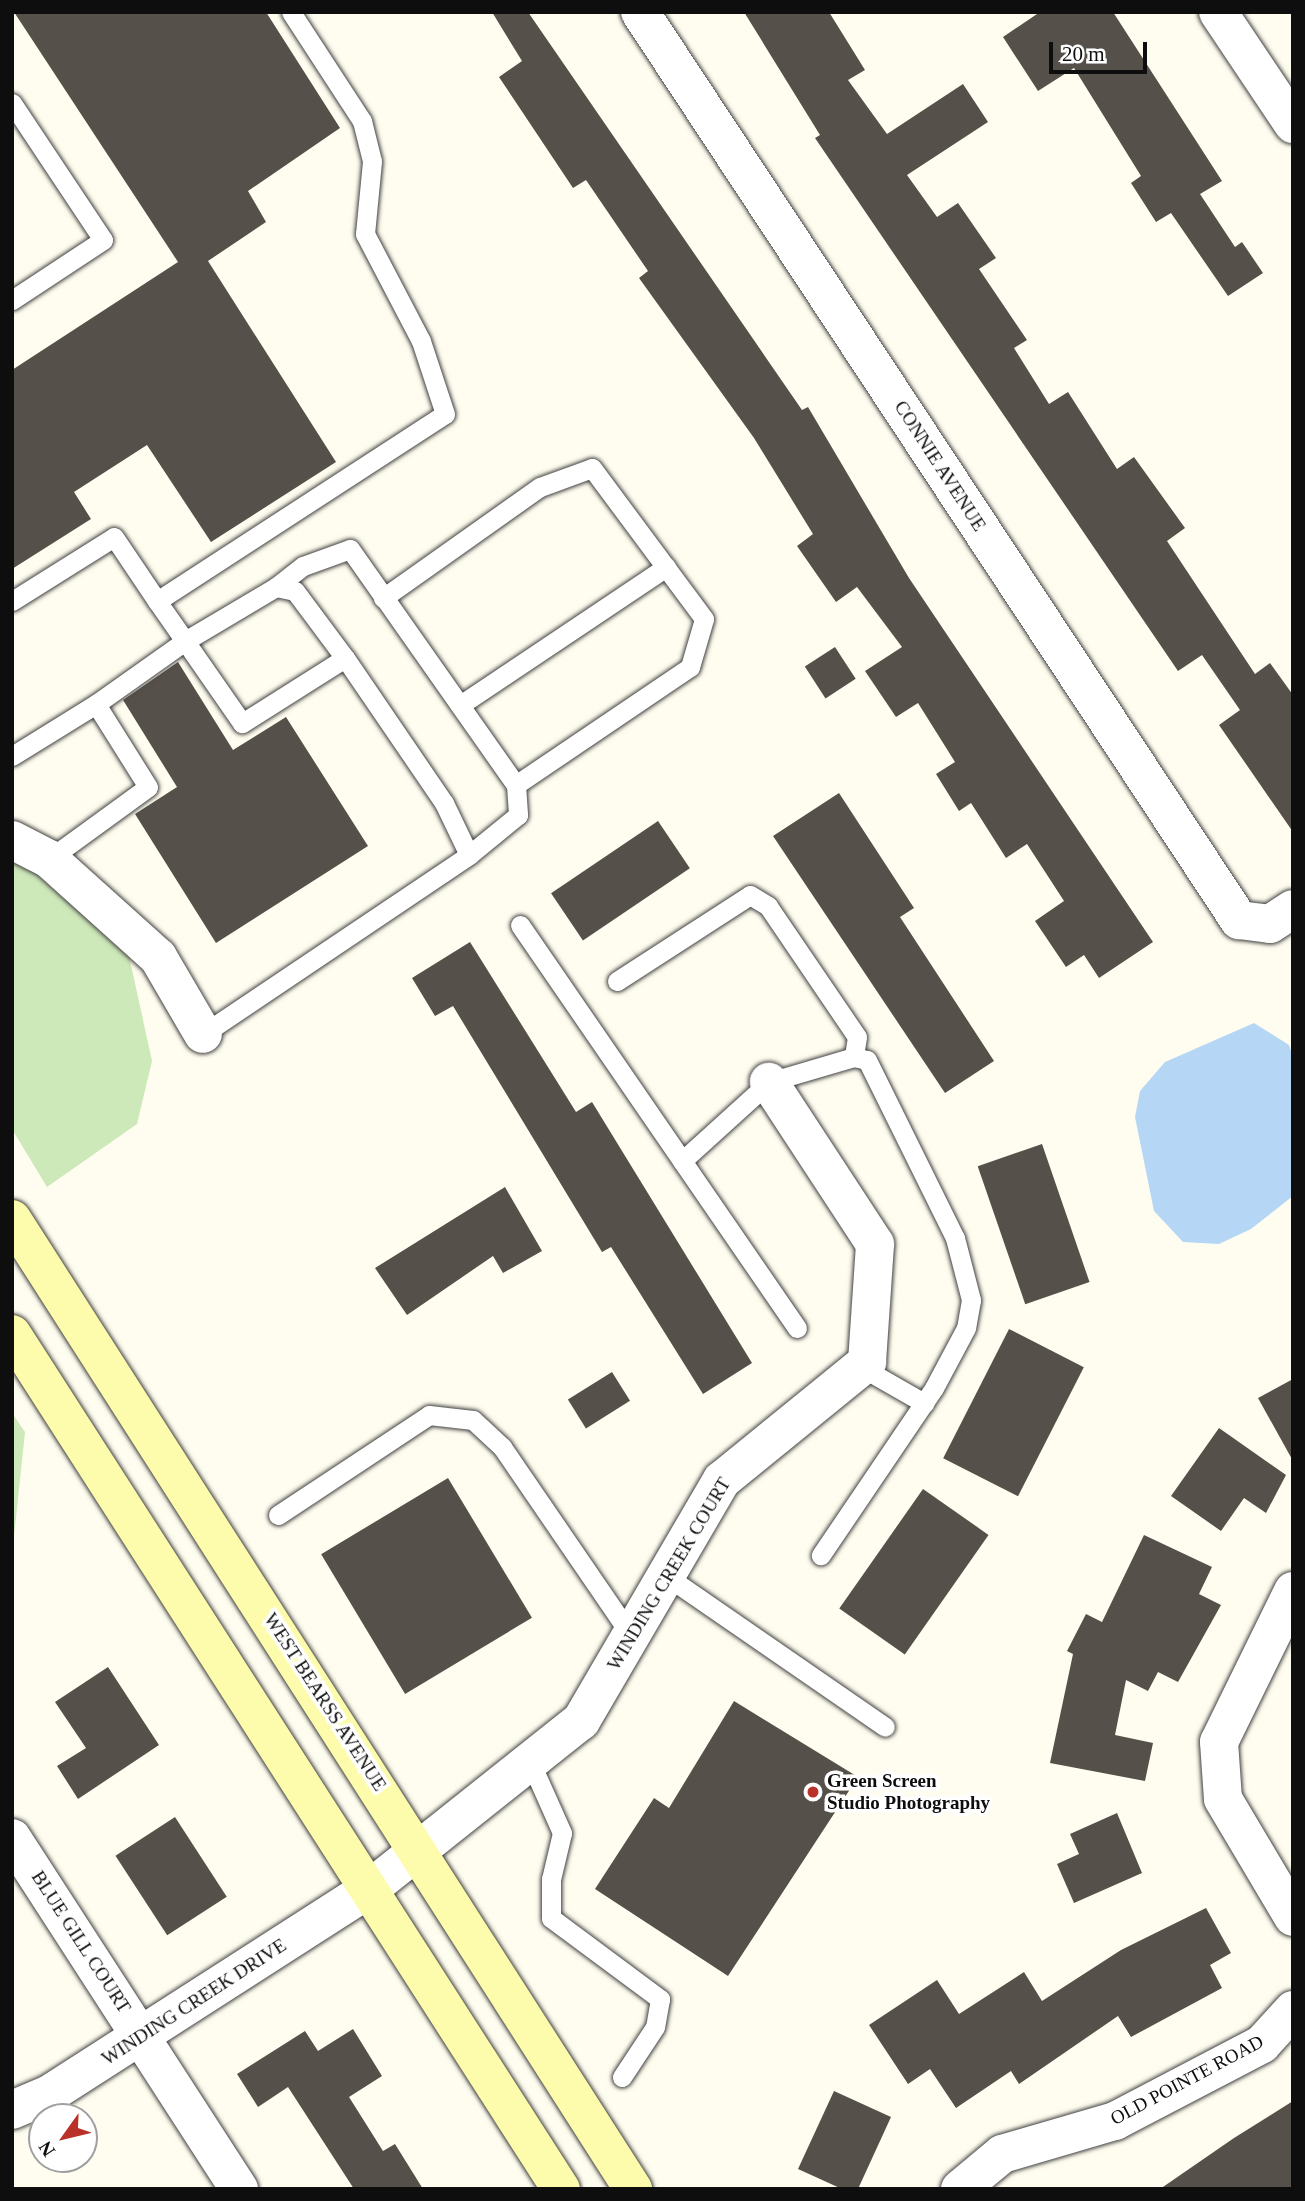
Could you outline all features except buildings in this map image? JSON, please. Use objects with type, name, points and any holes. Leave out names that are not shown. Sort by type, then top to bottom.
[{"type":"main road","name":"WEST BEARSS AVENUE","points":[[12,1219],[420,1849],[633,2189]]},
{"type":"main road","points":[[12,1334],[372,1887],[561,2189]]},
{"type":"street","name":"CONNIE AVENUE","points":[[640,12],[1239,920],[1270,924],[1293,909]]},
{"type":"street","points":[[1219,12],[1293,124]]},
{"type":"street","points":[[12,840],[49,859],[158,957],[203,1034]]},
{"type":"street","points":[[769,1082],[875,1244],[861,1367]]},
{"type":"street","name":"WINDING CREEK COURT","points":[[372,1887],[581,1721],[722,1480],[861,1367]]},
{"type":"street","points":[[1293,1591],[1219,1742],[1223,1799],[1293,1917]]},
{"type":"street","name":"BLUE GILL COURT","points":[[12,1838],[239,2189]]},
{"type":"street","name":"WINDING CREEK DRIVE","points":[[12,2110],[48,2095],[372,1887]]},
{"type":"street","name":"OLD POINTE ROAD","points":[[960,2189],[1002,2154],[1115,2121],[1262,2044],[1293,2010]]},
{"type":"lane","points":[[157,601],[445,414],[421,341],[365,234],[372,161],[362,121],[291,12]]},
{"type":"lane","points":[[12,103],[103,240],[12,300]]},
{"type":"lane","points":[[383,598],[540,487],[592,468],[704,619],[690,667],[516,785]]},
{"type":"lane","points":[[12,601],[114,537],[242,723],[345,658]]},
{"type":"lane","points":[[12,756],[96,704],[185,641],[276,587],[303,566],[350,549],[516,785],[518,815],[469,855],[203,1034]]},
{"type":"lane","points":[[460,705],[666,567]]},
{"type":"lane","points":[[276,587],[295,591],[345,658],[444,803],[469,855]]},
{"type":"lane","points":[[49,859],[148,787],[96,704]]},
{"type":"lane","points":[[617,981],[750,895],[768,906],[857,1037],[854,1057]]},
{"type":"lane","points":[[520,925],[797,1328]]},
{"type":"lane","points":[[682,1161],[769,1082],[854,1057],[867,1060],[876,1072],[956,1238],[971,1300],[966,1328],[924,1403],[821,1555]]},
{"type":"lane","points":[[861,1367],[924,1403]]},
{"type":"lane","points":[[278,1515],[429,1415],[473,1420],[502,1447],[630,1634]]},
{"type":"lane","points":[[665,1575],[885,1727]]},
{"type":"lane","points":[[530,1761],[562,1833],[551,1879],[551,1918],[660,1999],[656,2026],[622,2077]]},
{"type":"green space","points":[[12,860],[28,867],[129,956],[152,1061],[137,1124],[47,1187],[12,1129]]},
{"type":"green space","points":[[12,1413],[25,1432],[12,1555]]},
{"type":"water","points":[[1254,1023],[1289,1045],[1293,1057],[1293,1196],[1251,1229],[1219,1244],[1183,1242],[1154,1211],[1135,1117],[1140,1091],[1165,1062]]},
{"type":"place","name":"Green Screen Studio Photography","points":[[813,1792]]}]
